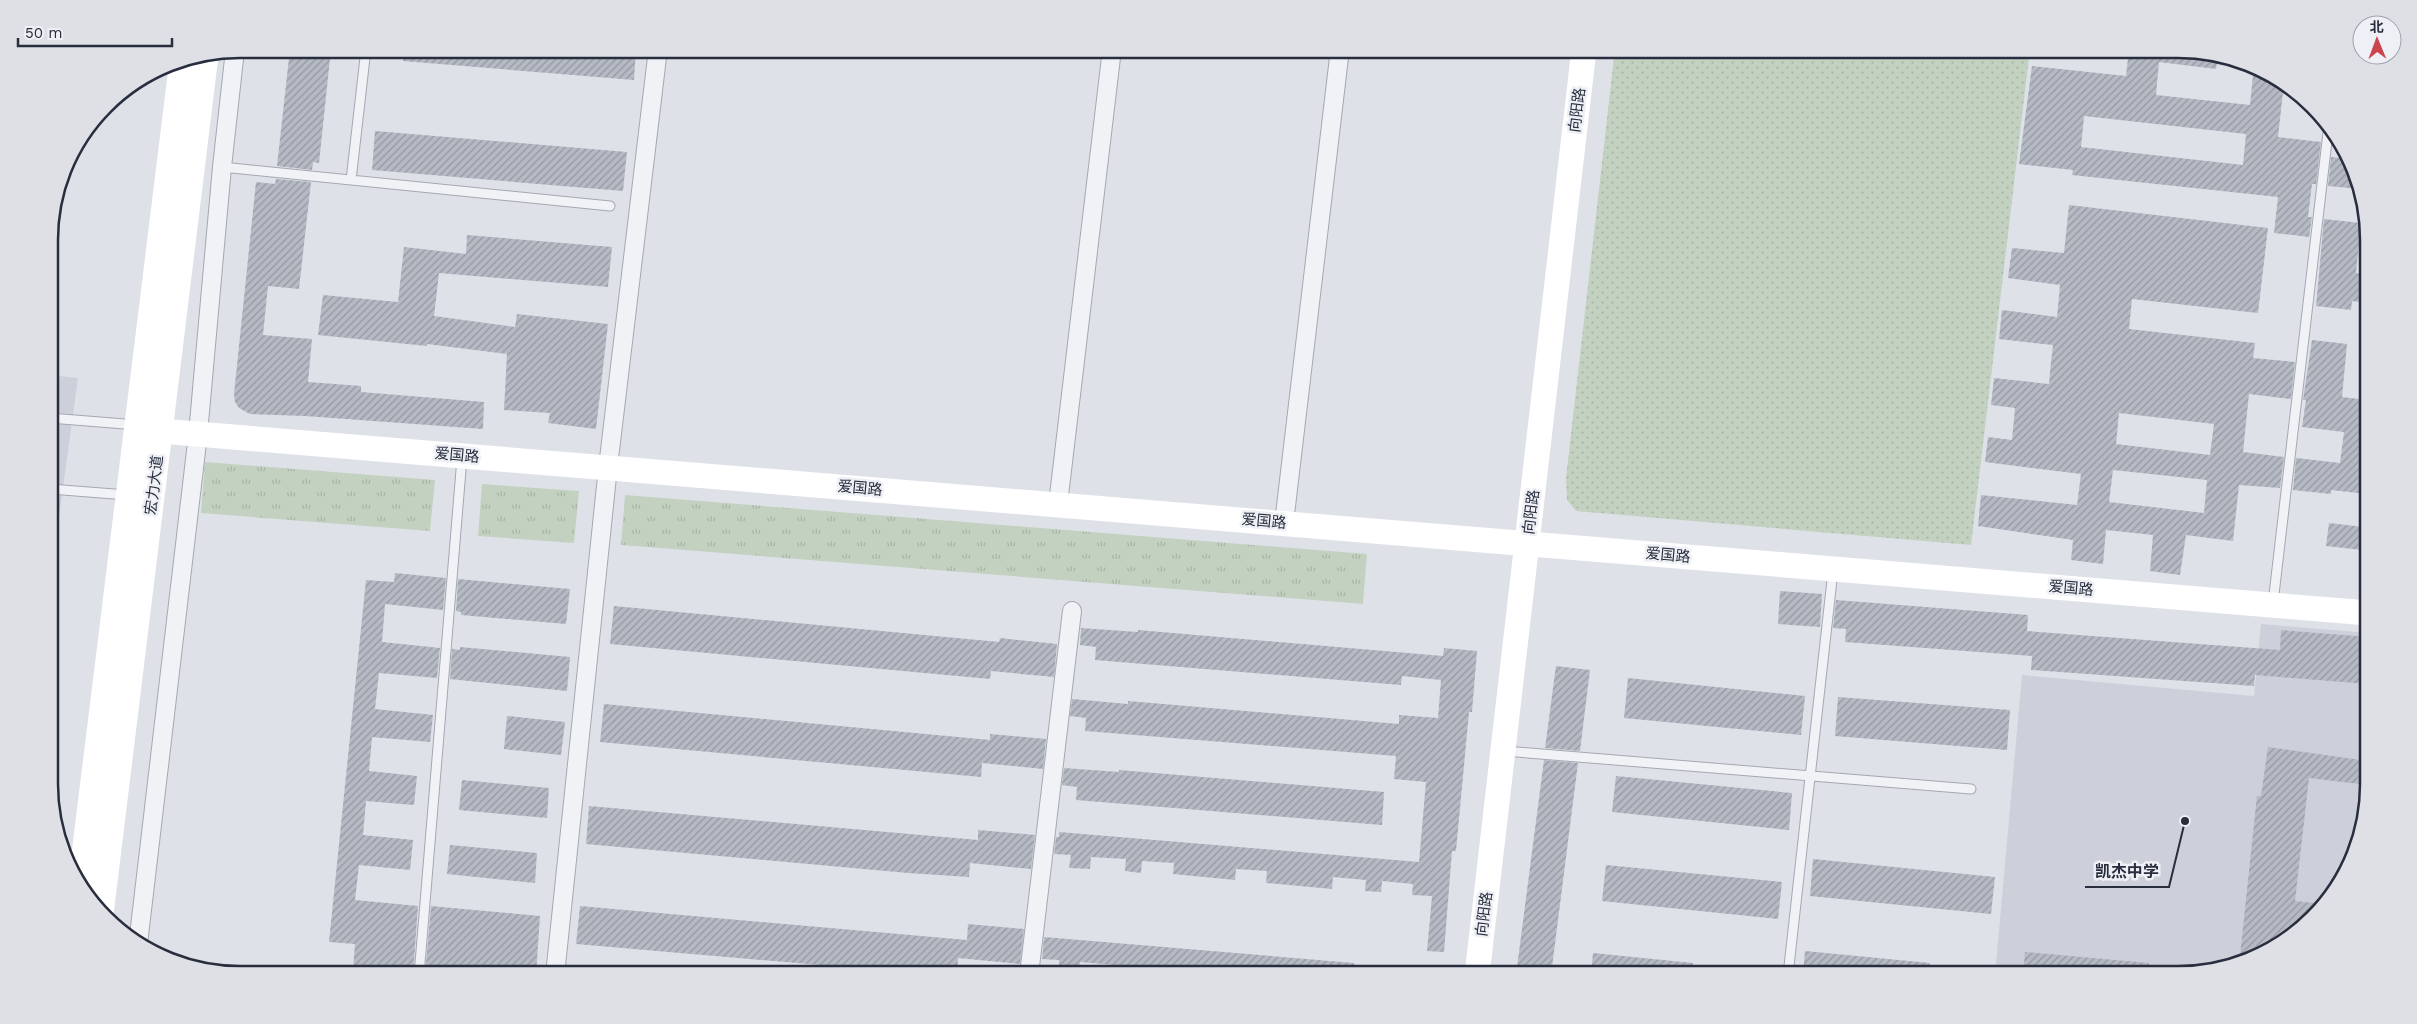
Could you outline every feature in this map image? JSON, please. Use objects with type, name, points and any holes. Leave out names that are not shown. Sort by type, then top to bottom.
[{"type":"street","points":[[139,937],[198,434],[222,167],[234,58]]},
{"type":"street","points":[[556,966],[608,467],[657,58]]},
{"type":"street","points":[[1058,504],[1111,58]]},
{"type":"street","points":[[1284,523],[1339,58]]},
{"type":"street","name":"向阳路","points":[[1478,966],[1583,58]]},
{"type":"street","name":"宏力大道","points":[[81,875],[128,495],[149,428],[205,61]]},
{"type":"street","name":"宏力大道","points":[[102,904],[149,428],[181,67]]},
{"type":"street","name":"爱国路","points":[[149,428],[198,434],[2360,612]]},
{"type":"street","points":[[1031,966],[1072,611]]},
{"type":"lane","points":[[351,180],[365,58]]},
{"type":"lane","points":[[2273,605],[2328,136]]},
{"type":"lane","points":[[222,167],[610,206]]},
{"type":"lane","points":[[58,419],[149,428]]},
{"type":"lane","points":[[420,966],[463,456]]},
{"type":"lane","points":[[58,489],[128,495]]},
{"type":"lane","points":[[1789,966],[1834,569]]},
{"type":"lane","points":[[1504,751],[1971,789]]},
{"type":"shaded area","points":[[58,376],[78,378],[58,524]]},
{"type":"shaded area","points":[[2261,624],[2360,632],[2360,785],[2356,820],[2350,843],[2341,865],[2329,886],[2314,905],[2298,921],[2269,942],[2247,953],[2213,963],[2190,966],[1996,966],[2022,675],[2254,696]]},
{"type":"green space","points":[[1614,58],[2029,58],[1971,545],[1576,511],[1567,500],[1566,478]]},
{"type":"green space","points":[[205,462],[435,480],[430,531],[201,513]]},
{"type":"green space","points":[[482,484],[579,491],[574,543],[478,536]]},
{"type":"green space","points":[[625,495],[1367,554],[1363,604],[621,545]]},
{"type":"building","points":[[289,58],[330,58],[319,163],[313,162],[312,170],[277,166]]},
{"type":"building","points":[[403,58],[635,58],[634,80],[403,61]]},
{"type":"building","points":[[2128,58],[2190,58],[2217,62],[2216,69],[2159,62],[2156,95],[2250,105],[2253,74],[2279,88],[2283,91],[2278,137],[2321,142],[2316,184],[2312,184],[2308,217],[2312,217],[2309,237],[2274,233],[2278,197],[2072,175],[2073,170],[2019,164],[2032,66],[2126,76]],"holes":[[[2084,116],[2246,134],[2243,165],[2081,147]]]},
{"type":"building","points":[[375,131],[627,152],[623,191],[372,170]]},
{"type":"building","points":[[2331,157],[2340,158],[2352,188],[2328,186]]},
{"type":"building","points":[[276,179],[311,182],[299,289],[268,286],[263,335],[312,339],[308,382],[361,386],[361,392],[484,402],[483,429],[305,416],[250,414],[239,408],[235,402],[234,394],[256,182],[275,184]]},
{"type":"building","points":[[2069,205],[2268,228],[2258,313],[2132,299],[2129,329],[2255,343],[2253,358],[2295,362],[2291,399],[2249,394],[2243,452],[2284,457],[2280,488],[2239,485],[2233,541],[2186,535],[2180,575],[2150,571],[2153,535],[2106,530],[2103,564],[2071,560],[2073,540],[1978,526],[1981,495],[2077,505],[2081,474],[1985,462],[1988,437],[2012,440],[2015,408],[1991,405],[1994,378],[2049,384],[2053,345],[1999,339],[2002,310],[2057,317],[2060,285],[2008,278],[2012,248],[2064,253]],"holes":[[[2119,413],[2214,424],[2210,455],[2116,444]],[[2113,470],[2207,480],[2204,513],[2109,502]]]},
{"type":"building","points":[[2324,219],[2359,223],[2360,236],[2356,273],[2360,274],[2360,302],[2352,301],[2351,310],[2316,306]]},
{"type":"building","points":[[467,235],[612,247],[608,287],[439,273],[434,316],[515,327],[517,314],[608,324],[596,429],[548,423],[550,413],[504,410],[507,354],[427,344],[427,346],[318,335],[323,295],[398,302],[404,247],[466,254]]},
{"type":"building","points":[[2312,340],[2347,344],[2342,397],[2360,399],[2360,493],[2331,490],[2331,494],[2293,490],[2296,458],[2340,463],[2344,432],[2302,427],[2306,400],[2303,400]]},
{"type":"building","points":[[2329,523],[2360,527],[2360,550],[2326,546]]},
{"type":"building","points":[[395,573],[446,578],[443,610],[385,604],[382,642],[440,648],[437,678],[379,673],[375,709],[433,715],[430,742],[372,737],[369,771],[417,776],[414,805],[366,801],[363,835],[413,840],[410,870],[359,865],[355,900],[418,906],[414,966],[353,966],[355,944],[329,942],[366,580],[394,582]]},
{"type":"building","points":[[458,579],[570,589],[566,624],[461,615],[461,612],[456,611]]},
{"type":"building","points":[[1780,591],[1822,594],[1820,627],[1778,624]]},
{"type":"building","points":[[1836,600],[2028,615],[2027,631],[2280,650],[2281,630],[2360,636],[2360,683],[2255,675],[2254,686],[2031,670],[2032,656],[1845,642],[1846,629],[1833,628]]},
{"type":"building","points":[[614,606],[999,642],[1000,638],[1057,644],[1054,677],[991,671],[990,679],[610,644]]},
{"type":"building","points":[[1081,628],[1138,632],[1138,630],[1443,656],[1444,648],[1477,651],[1472,712],[1469,712],[1456,851],[1452,851],[1444,952],[1427,951],[1432,896],[1412,895],[1413,884],[1382,881],[1381,892],[1365,891],[1366,880],[1333,877],[1332,889],[1266,883],[1267,871],[1236,869],[1235,880],[1173,874],[1174,863],[1142,861],[1141,873],[1125,871],[1126,859],[1091,857],[1090,869],[1069,868],[1071,855],[1054,854],[1056,837],[1059,837],[1059,832],[1419,862],[1426,782],[1394,779],[1396,756],[1085,731],[1086,718],[1070,716],[1072,699],[1128,704],[1128,701],[1399,724],[1399,715],[1438,718],[1441,680],[1402,676],[1401,685],[1095,660],[1096,647],[1080,645]]},
{"type":"building","points":[[460,647],[570,657],[567,691],[450,679],[452,649],[460,650]]},
{"type":"building","points":[[1556,666],[1590,670],[1580,751],[1545,748]]},
{"type":"building","points":[[1628,678],[1805,696],[1801,735],[1624,718]]},
{"type":"building","points":[[1838,697],[2010,710],[2007,750],[1835,736]]},
{"type":"building","points":[[604,704],[990,740],[990,734],[1046,739],[1043,769],[982,763],[981,777],[600,742]]},
{"type":"building","points":[[507,716],[565,722],[561,755],[504,749]]},
{"type":"building","points":[[2268,747],[2360,760],[2360,784],[2309,778],[2295,901],[2316,903],[2298,921],[2279,936],[2240,956],[2257,796],[2261,796]]},
{"type":"building","points":[[1544,760],[1578,763],[1552,966],[1517,966]]},
{"type":"building","points":[[1064,768],[1119,772],[1119,770],[1384,792],[1382,825],[1076,800],[1077,787],[1062,785]]},
{"type":"building","points":[[1616,776],[1792,793],[1789,830],[1612,812]]},
{"type":"building","points":[[462,780],[549,788],[547,818],[459,810]]},
{"type":"building","points":[[589,806],[978,840],[978,830],[1035,835],[1031,869],[970,863],[969,877],[586,844]]},
{"type":"building","points":[[450,845],[537,853],[535,883],[447,874]]},
{"type":"building","points":[[1813,859],[1995,877],[1991,914],[1810,896]]},
{"type":"building","points":[[1606,865],[1782,882],[1778,919],[1602,901]]},
{"type":"building","points":[[431,906],[540,916],[537,966],[426,966]]},
{"type":"building","points":[[580,906],[967,940],[968,924],[1024,929],[1020,964],[958,958],[958,966],[831,966],[576,944]]},
{"type":"building","points":[[1044,937],[1354,963],[1354,966],[1115,966],[1080,962],[1080,966],[1059,966],[1059,960],[1042,959]]},
{"type":"building","points":[[1805,951],[1930,963],[1930,966],[1804,966]]},
{"type":"building","points":[[2025,952],[2149,963],[2149,966],[2024,966]]},
{"type":"building","points":[[1593,953],[1693,963],[1693,966],[1592,966]]},
{"type":"place","name":"凯杰中学","points":[[2185,821]]}]
